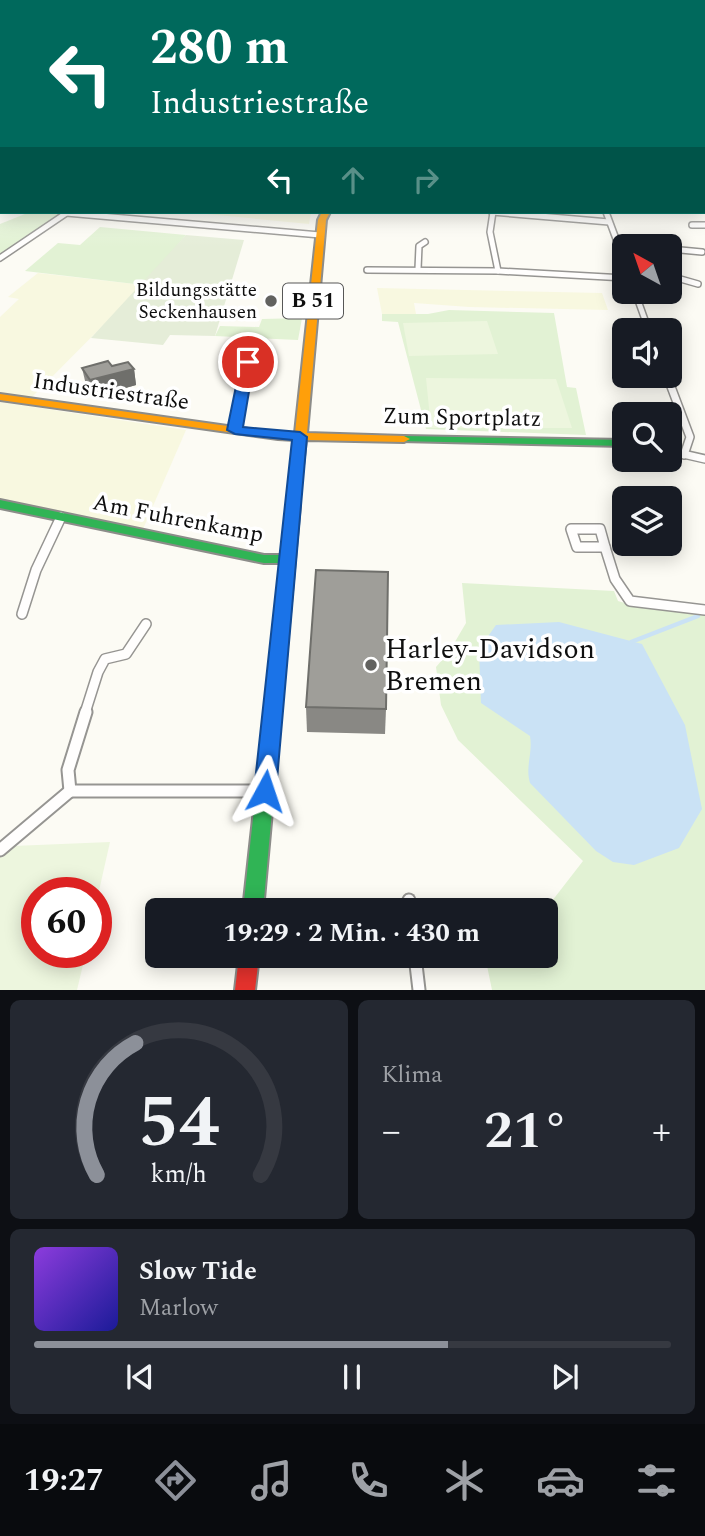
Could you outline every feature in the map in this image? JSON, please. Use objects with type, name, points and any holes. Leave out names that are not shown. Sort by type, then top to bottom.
[{"type":"main road","name":"B 51","points":[[254,898],[323,214]]},
{"type":"main road","name":"Industriestraße","points":[[0,397],[300,437]]},
{"type":"main road","name":"Zum Sportplatz","points":[[300,437],[612,443]]},
{"type":"main road","name":"Am Fuhrenkamp","points":[[0,504],[264,559],[288,559]]},
{"type":"main road","points":[[245,990],[248,968]]},
{"type":"street","points":[[0,258],[64,214]]},
{"type":"street","points":[[89,214],[320,235]]},
{"type":"street","points":[[492,214],[490,232],[498,271]]},
{"type":"street","points":[[515,214],[609,222]]},
{"type":"street","points":[[607,214],[614,234]]},
{"type":"street","points":[[692,225],[705,225]]},
{"type":"street","points":[[418,269],[419,246],[425,242]]},
{"type":"street","points":[[682,250],[702,252]]},
{"type":"street","points":[[367,270],[498,271],[612,277]]},
{"type":"street","points":[[682,279],[698,284]]},
{"type":"street","points":[[235,430],[248,362]]},
{"type":"street","points":[[672,388],[690,437],[684,455],[705,459]]},
{"type":"street","name":"Am Fuhrenkamp","points":[[22,614],[36,569],[61,517]]},
{"type":"street","points":[[606,547],[621,595],[630,601],[705,610]]},
{"type":"street","points":[[70,791],[68,770],[98,672],[105,659],[126,654],[146,624]]},
{"type":"street","points":[[0,850],[70,791],[265,791]]},
{"type":"street","points":[[416,968],[419,990]]},
{"type":"green space","points":[[25,214],[61,214],[0,255],[0,224]]},
{"type":"green space","points":[[206,214],[311,214],[309,224]]},
{"type":"green space","points":[[100,227],[186,235],[143,285],[25,271],[58,243],[80,245]]},
{"type":"green space","points":[[186,235],[244,240],[215,336],[170,335],[163,345],[91,338]]},
{"type":"green space","points":[[38,273],[143,285],[31,398],[0,393],[0,317],[19,299],[8,297]]},
{"type":"green space","points":[[377,288],[602,293],[608,310],[414,303],[416,314],[382,314]]},
{"type":"green space","points":[[449,310],[554,313],[567,387],[576,388],[586,435],[426,429],[398,322],[382,321],[382,314],[428,314]]},
{"type":"green space","points":[[302,318],[298,340],[215,336],[220,326],[259,327],[262,319]]},
{"type":"green space","points":[[487,321],[498,354],[409,356],[403,323]]},
{"type":"green space","points":[[426,378],[556,379],[572,428],[431,428]]},
{"type":"green space","points":[[0,402],[186,430],[143,529],[0,500]]},
{"type":"green space","points":[[462,583],[614,591],[618,601],[638,607],[705,614],[705,990],[492,990],[487,968],[558,968],[558,898],[554,898],[583,861],[458,740],[441,705],[436,667],[449,652],[466,623]]},
{"type":"green space","points":[[110,842],[102,877],[21,877],[21,968],[82,968],[77,990],[0,990],[0,857],[13,846]]},
{"type":"water","points":[[559,622],[642,644],[685,725],[702,809],[679,848],[634,865],[613,862],[596,851],[530,783],[530,736],[481,703],[479,649],[496,625]]},
{"type":"building","points":[[108,361],[112,366],[128,362],[134,369],[90,380],[82,368]]},
{"type":"building","name":"Harley-Davidson Bremen","points":[[316,570],[388,572],[386,709],[306,707]]},
{"type":"waterway","points":[[631,642],[698,616]]},
{"type":"traffic: fast","points":[[404,439],[612,443]]},
{"type":"traffic: fast","points":[[0,504],[264,559],[288,559]]},
{"type":"traffic: fast","points":[[254,898],[294,504]]},
{"type":"traffic: slow","points":[[294,504],[322,220],[325,214]]},
{"type":"traffic: slow","points":[[0,397],[278,436],[404,439]]},
{"type":"traffic: jam","points":[[245,990],[248,968]]},
{"type":"place","name":"Bildungsstätte Seckenhausen","points":[[271,301]]},
{"type":"place","name":"Harley-Davidson Bremen","points":[[371,665]]},
{"type":"route","points":[[248,362],[235,430],[300,437],[265,791]]}]
